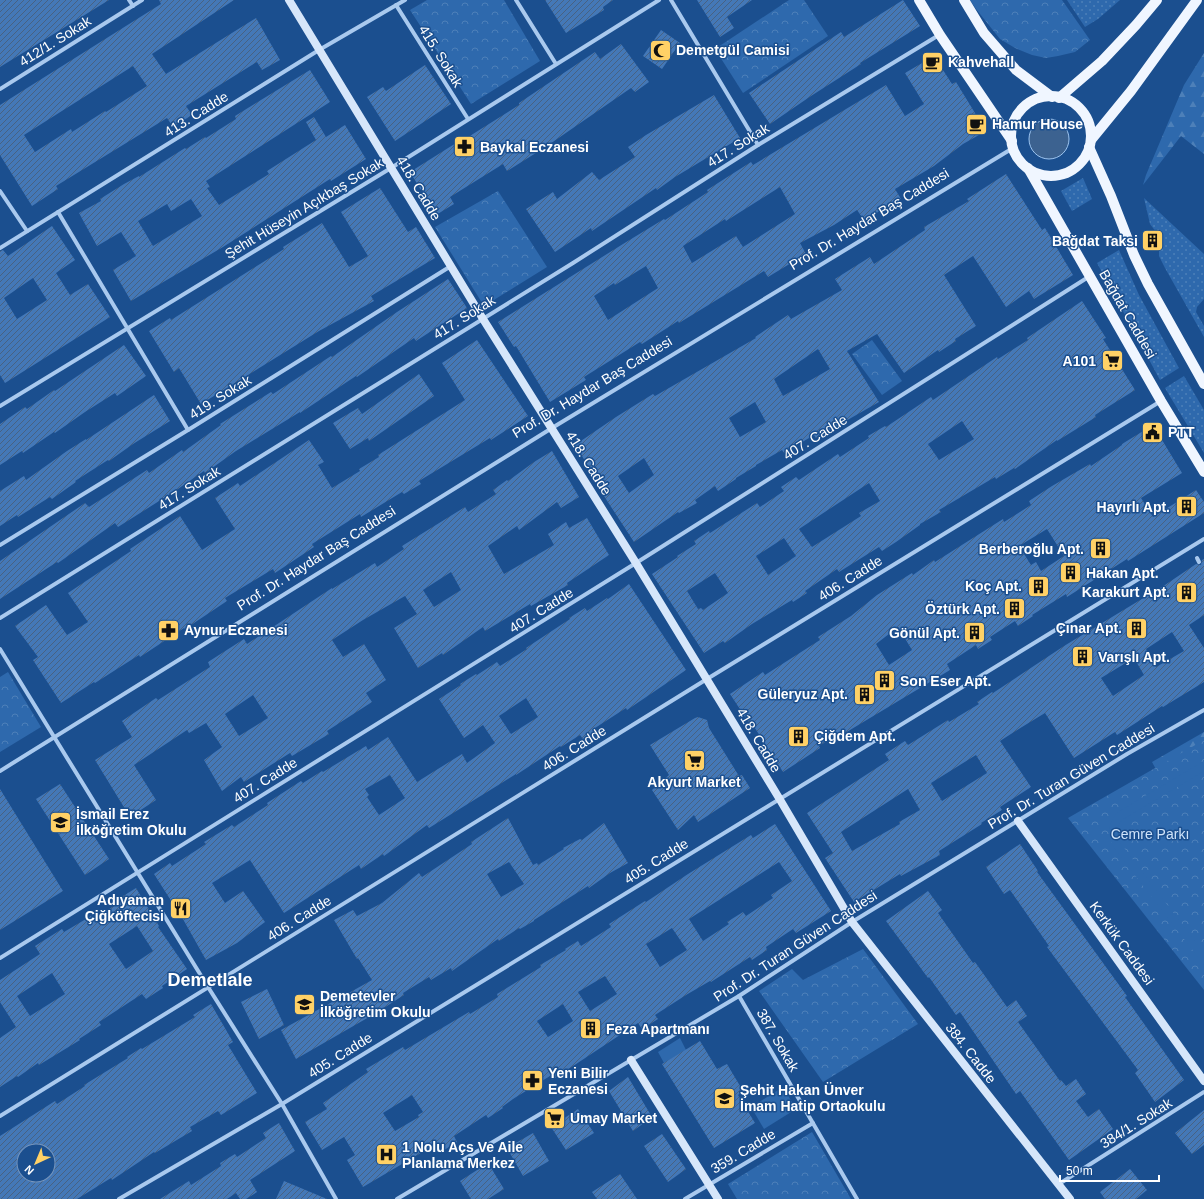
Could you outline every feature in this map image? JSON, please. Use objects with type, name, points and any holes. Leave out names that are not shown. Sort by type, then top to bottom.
[{"type":"main road","points":[[919,0],[940,35],[1013,145],[1019,160],[1028,168],[1046,176],[1064,174],[1080,163],[1084,158],[1090,144],[1131,91],[1197,0]]},
{"type":"main road","points":[[964,0],[984,32],[1016,70],[1056,97],[1071,102],[1081,111],[1090,128],[1090,144],[1134,255],[1148,284],[1204,384]]},
{"type":"main road","points":[[1013,145],[1012,134],[1016,119],[1024,107],[1037,99],[1056,97],[1102,61],[1157,0]]},
{"type":"main road","name":"Bağdat Caddesi","points":[[1028,168],[1161,401],[1204,472]]},
{"type":"street","points":[[129,0],[133,6]]},
{"type":"street","name":"412/1. Sokak","points":[[0,89],[142,0]]},
{"type":"street","name":"418. Cadde","points":[[289,0],[483,319],[707,679],[852,922]]},
{"type":"street","name":"413. Cadde","points":[[0,248],[319,50],[405,0]]},
{"type":"street","points":[[516,0],[556,64]]},
{"type":"street","name":"Şehit Hüseyin Açıkbaş Sokak","points":[[0,406],[391,168],[659,0]]},
{"type":"street","points":[[671,0],[758,145]]},
{"type":"street","name":"415. Sokak","points":[[396,5],[468,119]]},
{"type":"street","name":"417. Sokak","points":[[0,618],[573,263],[758,145],[940,35]]},
{"type":"street","name":"Prof. Dr. Haydar Baş Caddesi","points":[[0,771],[552,428],[1013,145]]},
{"type":"street","points":[[0,191],[27,231]]},
{"type":"street","points":[[58,212],[188,430]]},
{"type":"street","name":"419. Sokak","points":[[0,545],[451,266]]},
{"type":"street","name":"407. Cadde","points":[[0,958],[636,563],[1090,276]]},
{"type":"street","name":"406. Cadde","points":[[0,1116],[707,679],[1161,401]]},
{"type":"street","name":"405. Cadde","points":[[119,1199],[282,1104],[779,798],[1204,539]]},
{"type":"street","points":[[0,649],[208,987],[282,1104],[336,1199]]},
{"type":"street","name":"Prof. Dr. Turan Güven Caddesi","points":[[397,1199],[739,996],[852,922],[1127,754],[1204,710]]},
{"type":"street","name":"Kerkük Caddesi","points":[[1018,821],[1204,1081]]},
{"type":"street","name":"384. Cadde","points":[[852,922],[1070,1199]]},
{"type":"street","name":"387. Sokak","points":[[739,996],[812,1123],[858,1199]]},
{"type":"street","points":[[631,1060],[718,1199]]},
{"type":"street","name":"384/1. Sokak","points":[[1059,1185],[1204,1092]]},
{"type":"street","name":"359. Cadde","points":[[685,1199],[812,1123]]},
{"type":"green space","points":[[427,0],[504,0],[540,61],[471,104],[410,10]]},
{"type":"green space","points":[[789,0],[804,0],[828,36],[743,93],[715,49]]},
{"type":"green space","points":[[970,0],[1062,0],[1090,40],[1075,52],[1046,58],[1032,55],[1015,48],[1000,39]]},
{"type":"green space","points":[[1067,0],[1120,0],[1098,19],[1085,27]]},
{"type":"green space","points":[[1204,53],[1204,154],[1181,136],[1143,185],[1184,85]]},
{"type":"green space","points":[[1083,178],[1092,199],[1072,211],[1061,191]]},
{"type":"green space","points":[[498,191],[547,267],[484,306],[435,227]]},
{"type":"green space","points":[[1144,198],[1204,254],[1204,299],[1197,307],[1196,312],[1204,326],[1204,337],[1159,256],[1160,245],[1156,232],[1150,224]]},
{"type":"green space","points":[[1119,250],[1139,295],[1179,368],[1160,380],[1097,263]]},
{"type":"green space","points":[[872,340],[902,381],[882,395],[852,354]]},
{"type":"green space","points":[[1184,376],[1204,410],[1204,453],[1165,388]]},
{"type":"green space","points":[[8,672],[41,727],[0,752],[0,677]]},
{"type":"green space","points":[[1204,732],[1204,746],[1158,773],[1152,762]]},
{"type":"green space","name":"Cemre Parkı","points":[[1204,740],[1204,990],[1068,818]]},
{"type":"green space","points":[[1204,761],[1204,771],[1122,820],[1117,832],[1121,844],[1204,953],[1204,965],[1115,849],[1112,844],[1109,830],[1114,816],[1118,812]]},
{"type":"green space","points":[[863,949],[918,1024],[823,1082],[759,991],[792,969],[803,980]]},
{"type":"green space","points":[[680,1038],[686,1050],[664,1063],[658,1052]]},
{"type":"green space","points":[[783,1087],[796,1109],[764,1129],[751,1107]]},
{"type":"green space","points":[[812,1132],[851,1199],[737,1199],[728,1184]]},
{"type":"shaded area","points":[[1049,119],[1063,125],[1069,139],[1063,153],[1049,159],[1035,153],[1029,139],[1035,125]]},
{"type":"building","points":[[0,0],[109,0],[0,67]]},
{"type":"building","points":[[159,0],[234,0],[152,54],[166,74],[256,18],[280,60],[262,70],[257,62],[186,106],[192,115],[173,127],[167,118],[56,186],[58,189],[32,206],[0,155],[0,105],[161,4]],"holes":[[[133,66],[147,86],[106,112],[105,111],[72,132],[71,129],[35,152],[24,135]]]},
{"type":"building","points":[[545,0],[613,0],[603,7],[604,10],[566,33]]},
{"type":"building","points":[[697,0],[752,0],[727,17],[734,28],[720,37]]},
{"type":"building","points":[[903,0],[920,26],[860,63],[861,64],[770,124],[749,93],[841,32],[844,37]]},
{"type":"building","name":"Demetgül Camisi","points":[[661,30],[680,43],[662,69],[643,56]]},
{"type":"building","points":[[621,44],[649,82],[635,92],[631,88],[547,146],[507,171],[503,164],[450,197],[454,204],[436,215],[410,172],[519,105],[519,103],[595,52],[600,59]]},
{"type":"building","points":[[934,56],[952,84],[956,82],[986,131],[963,144],[934,166],[895,189],[901,199],[864,220],[857,210],[834,225],[800,243],[806,254],[768,277],[764,271],[679,323],[678,321],[642,344],[640,342],[584,377],[586,380],[550,402],[516,346],[514,347],[498,322],[623,244],[664,219],[665,220],[708,192],[707,190],[751,162],[753,165],[886,85],[905,116],[924,104],[905,73]],"holes":[[[780,187],[795,214],[743,247],[736,236],[692,263],[683,246],[725,219],[726,221]],[[646,266],[658,288],[608,320],[594,296],[614,283],[615,285]]]},
{"type":"building","points":[[425,65],[451,104],[395,141],[367,97],[383,87],[386,91]]},
{"type":"building","points":[[310,70],[330,102],[206,181],[210,187],[207,188],[219,205],[269,174],[267,171],[316,140],[306,122],[314,117],[326,137],[345,125],[366,159],[331,181],[330,179],[223,247],[131,301],[113,270],[136,256],[121,232],[97,246],[79,213],[101,201],[100,199],[124,184],[139,177],[185,148],[186,149],[205,137],[206,138],[236,119],[235,116]],"holes":[[[191,199],[202,216],[153,246],[138,221],[167,204],[171,211]]]},
{"type":"building","points":[[714,95],[740,138],[675,177],[657,190],[656,188],[592,231],[591,228],[555,252],[526,209],[553,192],[557,199],[592,172],[599,180],[635,157],[628,147]]},
{"type":"building","points":[[1006,174],[1042,230],[1045,228],[1073,275],[1034,299],[1029,291],[1006,307],[973,256],[944,275],[976,326],[955,339],[956,341],[939,352],[938,350],[904,373],[877,334],[847,351],[879,402],[816,438],[814,435],[784,453],[782,450],[756,465],[718,491],[715,486],[695,500],[697,503],[679,513],[678,512],[634,542],[602,493],[604,491],[575,445],[653,394],[655,396],[756,338],[755,337],[788,315],[791,319],[842,290],[835,279],[870,257],[874,264],[925,230],[924,227],[969,201],[967,199]],"holes":[[[818,349],[830,369],[783,396],[774,379]],[[755,402],[766,422],[740,437],[729,418]],[[644,458],[654,475],[629,493],[618,476]]]},
{"type":"building","points":[[380,188],[408,232],[416,227],[435,258],[371,296],[374,301],[319,331],[201,404],[179,368],[174,372],[149,331],[170,318],[171,320],[284,249],[283,247],[322,223],[349,267],[368,256],[341,212]]},
{"type":"building","points":[[52,226],[75,260],[56,273],[70,295],[88,284],[110,317],[5,383],[0,375],[0,251],[3,250],[8,256]],"holes":[[[33,278],[47,300],[17,319],[4,298]]]},
{"type":"building","points":[[448,279],[467,308],[416,341],[414,338],[357,377],[356,376],[300,413],[236,451],[205,473],[204,471],[118,527],[115,523],[58,563],[57,562],[0,599],[0,561],[85,503],[89,507],[147,470],[149,473],[182,450],[183,452],[221,425],[220,424],[271,392],[273,394],[331,356],[332,357]]},
{"type":"building","points":[[1082,301],[1106,338],[1103,339],[1135,390],[1015,469],[1014,468],[996,479],[995,477],[939,510],[941,512],[920,524],[882,551],[879,547],[839,572],[837,569],[805,591],[807,593],[793,602],[792,600],[752,624],[725,643],[723,641],[704,653],[652,574],[696,544],[694,541],[709,531],[710,533],[757,503],[760,507],[784,491],[781,487],[796,477],[799,480],[838,454],[840,457],[869,438],[868,436],[885,426],[886,427],[931,397],[933,400],[997,357],[998,359],[1028,340],[1027,338]],"holes":[[[962,421],[974,439],[939,460],[928,444]],[[869,483],[880,501],[859,513],[861,516],[812,547],[799,529]],[[784,538],[796,556],[768,575],[756,556]],[[715,573],[728,593],[703,610],[701,608],[698,609],[687,591]]]},
{"type":"building","points":[[477,340],[528,416],[491,440],[490,438],[419,481],[421,484],[404,494],[402,492],[361,517],[360,514],[312,544],[314,547],[275,573],[273,569],[225,598],[227,601],[185,629],[184,628],[140,657],[139,655],[61,703],[33,660],[38,657],[15,626],[46,605],[67,635],[88,622],[68,593],[180,516],[202,550],[235,529],[215,498],[238,483],[240,486],[309,440],[324,462],[318,465],[332,488],[360,471],[359,469],[379,457],[378,455],[465,400],[442,363]]},
{"type":"building","points":[[124,345],[146,376],[117,396],[115,393],[55,433],[54,432],[23,453],[22,451],[0,465],[0,424],[25,407],[27,409]]},
{"type":"building","points":[[419,374],[434,396],[369,441],[368,438],[350,449],[333,423],[358,408],[362,414]]},
{"type":"building","points":[[154,395],[170,421],[109,461],[108,460],[75,481],[76,482],[52,499],[50,497],[18,517],[17,515],[0,526],[0,491],[24,476],[26,480],[67,451]]},
{"type":"building","points":[[1153,425],[1182,473],[1141,498],[1153,517],[1196,490],[1204,502],[1204,513],[1067,597],[1066,594],[1032,615],[1033,616],[1018,626],[1015,621],[990,637],[992,640],[978,649],[976,645],[947,664],[950,670],[845,733],[843,731],[783,772],[753,725],[751,726],[730,694],[763,672],[765,675],[820,640],[818,637],[851,616],[877,595],[912,573],[913,575],[934,560],[935,562],[1003,519],[1004,522],[1031,505],[1029,501],[1090,464],[1091,466],[1122,444]],"holes":[[[1047,529],[1064,556],[1041,571],[1036,562],[1031,565],[1019,546]],[[898,627],[912,650],[889,665],[876,644]]]},
{"type":"building","points":[[552,451],[579,497],[561,508],[557,502],[519,530],[517,526],[488,546],[504,574],[554,545],[548,534],[566,522],[569,528],[587,518],[609,555],[567,583],[568,585],[531,606],[530,604],[485,631],[483,627],[443,655],[442,653],[418,668],[394,628],[417,614],[405,596],[332,640],[343,657],[364,644],[386,680],[366,693],[372,702],[327,731],[329,734],[292,756],[290,753],[244,782],[241,777],[222,791],[204,760],[222,747],[206,723],[189,733],[187,730],[134,765],[156,800],[130,817],[95,760],[132,737],[122,721],[156,698],[158,700],[210,667],[208,662],[244,639],[247,644],[332,588],[375,563],[377,567],[404,549],[402,546],[465,507],[468,512],[496,494],[493,490]],"holes":[[[451,572],[461,590],[434,607],[423,590]],[[253,695],[268,718],[239,736],[225,714]]]},
{"type":"building","points":[[1204,559],[1204,615],[1189,625],[1204,648],[1204,682],[1163,707],[1162,706],[1117,735],[1115,732],[1074,758],[1045,713],[1022,727],[1000,741],[1031,787],[1000,807],[1002,810],[981,823],[982,824],[939,851],[940,855],[901,876],[900,874],[854,902],[825,858],[833,853],[807,813],[889,760],[885,754],[905,741],[908,745],[948,720],[949,722],[979,704],[977,702],[1064,646],[1165,585],[1196,564],[1201,565],[1202,560]],"holes":[[[1172,632],[1184,651],[1156,667],[1146,649]],[[1134,658],[1144,675],[1113,696],[1101,678]],[[976,755],[987,773],[942,801],[931,783]],[[908,789],[920,810],[899,822],[900,824],[852,851],[841,832]]]},
{"type":"building","points":[[629,584],[686,670],[627,710],[626,708],[595,728],[596,730],[583,739],[580,735],[561,747],[560,746],[516,775],[429,828],[427,825],[384,856],[383,854],[361,869],[359,865],[284,913],[250,860],[212,883],[225,903],[243,891],[265,922],[237,943],[206,960],[184,921],[154,874],[170,863],[172,866],[206,844],[204,842],[232,825],[234,827],[301,781],[303,783],[366,746],[368,750],[388,737],[417,782],[462,754],[467,763],[495,743],[483,725],[464,738],[439,699],[461,685],[460,684],[497,662],[500,666],[585,608],[587,611],[607,598],[608,599]],"holes":[[[526,698],[538,717],[511,734],[499,716]],[[390,775],[405,798],[379,815],[367,797],[369,795],[365,789]]]},
{"type":"building","name":"Akyurt Market","points":[[698,717],[707,720],[709,728],[739,776],[742,775],[750,788],[698,822],[694,815],[678,830],[652,790],[669,775],[650,745]]},
{"type":"building","points":[[60,784],[109,859],[85,875],[36,799]]},
{"type":"building","points":[[0,789],[63,891],[0,930]]},
{"type":"building","points":[[508,818],[533,865],[537,863],[538,865],[564,849],[563,848],[580,839],[582,840],[604,823],[628,863],[610,873],[589,888],[588,886],[534,921],[520,929],[519,928],[499,941],[498,939],[452,971],[451,968],[431,980],[429,977],[403,993],[404,995],[376,1013],[296,1059],[281,1030],[334,1001],[332,997],[344,992],[347,994],[372,980],[358,958],[357,959],[334,920],[353,910],[357,916],[382,903],[419,873],[422,877],[472,844],[471,842]],"holes":[[[509,862],[524,884],[501,897],[487,874]]]},
{"type":"building","points":[[775,824],[831,911],[796,933],[793,929],[766,947],[767,950],[752,960],[750,957],[711,982],[710,981],[686,995],[655,1015],[658,1019],[642,1029],[638,1023],[552,1080],[550,1076],[513,1099],[488,1118],[486,1115],[454,1136],[457,1142],[441,1152],[436,1144],[363,1187],[347,1160],[355,1155],[344,1137],[322,1150],[305,1122],[327,1109],[323,1103],[368,1072],[366,1069],[403,1047],[405,1050],[469,1012],[470,1014],[498,997],[497,994],[541,967],[540,965],[566,950],[565,949],[578,941],[581,946],[611,927],[609,924],[688,874],[751,835],[753,838]],"holes":[[[779,862],[792,881],[771,895],[773,898],[746,916],[743,912],[727,922],[729,924],[703,941],[689,919]],[[672,928],[687,950],[660,967],[646,944]],[[605,976],[617,994],[590,1011],[578,992]],[[563,1004],[573,1021],[548,1037],[537,1021]],[[412,1095],[423,1112],[418,1115],[419,1117],[395,1131],[383,1113]]]},
{"type":"building","points":[[1020,844],[1038,871],[1037,872],[1127,996],[1125,997],[1184,1080],[1155,1102],[1135,1073],[1138,1070],[1047,947],[1049,946],[1010,890],[1004,894],[986,867]]},
{"type":"building","points":[[136,888],[159,926],[158,927],[187,969],[146,999],[142,994],[99,1022],[101,1025],[79,1039],[80,1040],[39,1065],[38,1063],[0,1087],[0,1038],[16,1027],[0,1002],[0,980],[40,954],[35,946],[62,929],[64,932],[91,916],[93,919],[122,901],[120,898]],"holes":[[[137,926],[153,951],[126,969],[109,944]],[[52,973],[65,994],[30,1016],[17,996]]]},
{"type":"building","points":[[928,891],[942,910],[938,913],[973,963],[975,962],[1007,1007],[1016,1000],[1027,1016],[1018,1022],[1060,1081],[1061,1080],[1066,1086],[1076,1079],[1086,1094],[1076,1101],[1088,1117],[1099,1109],[1113,1129],[1069,1160],[1020,1091],[1016,1094],[960,1012],[956,1015],[886,921]]},
{"type":"building","points":[[267,989],[284,1025],[259,1039],[241,1002]]},
{"type":"building","points":[[211,1004],[233,1042],[228,1045],[257,1093],[221,1115],[218,1111],[190,1127],[192,1131],[155,1153],[154,1152],[112,1180],[111,1178],[77,1199],[0,1199],[0,1136],[55,1101],[57,1104],[141,1048],[142,1049],[195,1017],[193,1015]]},
{"type":"building","points":[[700,1041],[717,1069],[727,1064],[743,1091],[738,1095],[755,1123],[714,1148],[662,1064]]},
{"type":"building","points":[[628,1077],[652,1117],[633,1131],[609,1091]]},
{"type":"building","points":[[578,1109],[594,1133],[566,1150],[551,1127]]},
{"type":"building","points":[[1204,1110],[1204,1145],[1192,1154],[1175,1133]]},
{"type":"building","points":[[279,1123],[295,1151],[250,1180],[257,1192],[246,1199],[240,1199],[236,1193],[227,1199],[160,1199],[189,1181],[191,1185],[221,1166],[220,1163],[235,1154],[237,1157],[266,1138],[263,1133]]},
{"type":"building","points":[[533,1133],[549,1161],[523,1176],[507,1148]]},
{"type":"building","points":[[662,1134],[686,1169],[668,1182],[644,1146]]},
{"type":"building","points":[[488,1163],[504,1189],[488,1199],[471,1199],[460,1181]]},
{"type":"building","points":[[1130,1169],[1147,1190],[1136,1199],[1105,1199],[1100,1192]]},
{"type":"building","points":[[620,1174],[637,1199],[597,1199],[592,1192]]},
{"type":"building","points":[[284,1181],[327,1199],[276,1199]]},
{"type":"place","name":"Demetgül Camisi","points":[[661,50]]},
{"type":"place","name":"Kahvehall","points":[[933,62]]},
{"type":"place","name":"Hamur House","points":[[976,124]]},
{"type":"place","name":"Baykal Eczanesi","points":[[464,147]]},
{"type":"place","name":"Bağdat Taksi","points":[[1153,241]]},
{"type":"place","name":"A101","points":[[1112,361]]},
{"type":"place","name":"PTT","points":[[1153,432]]},
{"type":"place","name":"Hayırlı Apt.","points":[[1186,507]]},
{"type":"place","name":"Berberoğlu Apt.","points":[[1100,549]]},
{"type":"place","name":"Hakan Apt.","points":[[1071,573]]},
{"type":"place","name":"Koç Apt.","points":[[1038,586]]},
{"type":"place","name":"Karakurt Apt.","points":[[1186,592]]},
{"type":"place","name":"Öztürk Apt.","points":[[1015,609]]},
{"type":"place","name":"Çınar Apt.","points":[[1137,628]]},
{"type":"place","name":"Aynur Eczanesi","points":[[168,630]]},
{"type":"place","name":"Gönül Apt.","points":[[975,633]]},
{"type":"place","name":"Varışlı Apt.","points":[[1083,657]]},
{"type":"place","name":"Son Eser Apt.","points":[[885,681]]},
{"type":"place","name":"Güleryuz Apt.","points":[[864,694]]},
{"type":"place","name":"Çiğdem Apt.","points":[[799,736]]},
{"type":"place","name":"Akyurt Market","points":[[694,760]]},
{"type":"place","name":"İsmail Erez İlköğretim Okulu","points":[[61,822]]},
{"type":"place","name":"Adıyaman Çiğköftecisi","points":[[180,908]]},
{"type":"place","name":"Demetevler İlköğretim Okulu","points":[[304,1004]]},
{"type":"place","name":"Feza Apartmanı","points":[[590,1029]]},
{"type":"place","name":"Yeni Bilir Eczanesi","points":[[532,1081]]},
{"type":"place","name":"Şehit Hakan Ünver İmam Hatip Ortaokulu","points":[[725,1098]]},
{"type":"place","name":"Umay Market","points":[[554,1118]]},
{"type":"place","name":"1 Nolu Açs Ve Aile Planlama Merkez","points":[[386,1155]]},
{"type":"district","name":"Demetlale","points":[[210,980]]}]
